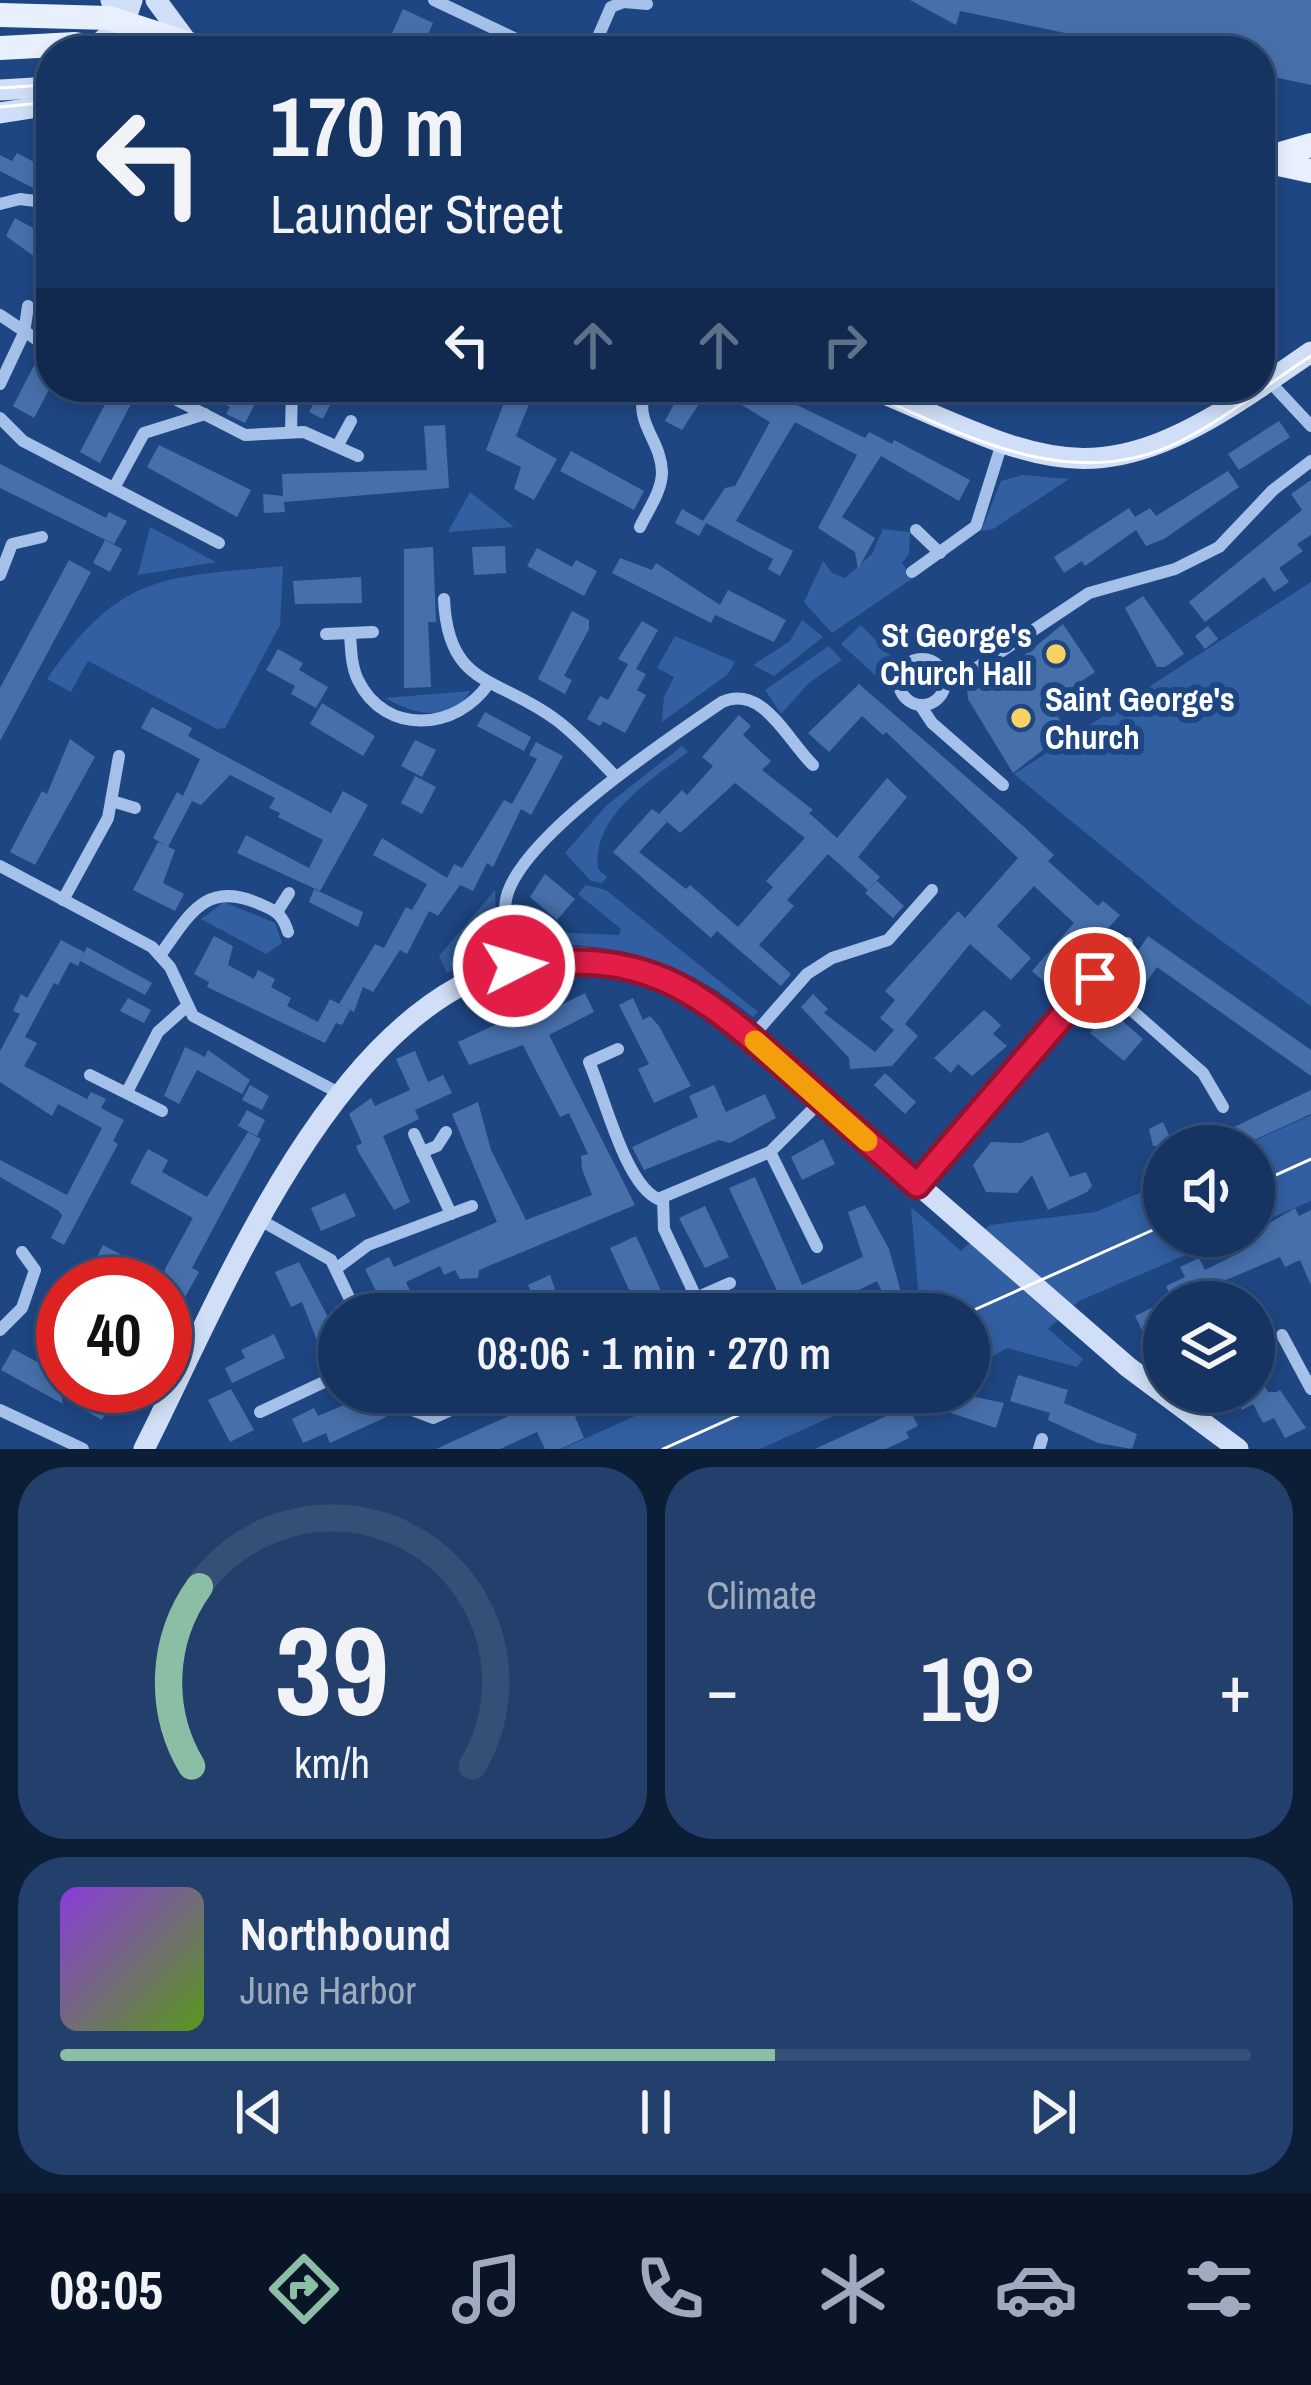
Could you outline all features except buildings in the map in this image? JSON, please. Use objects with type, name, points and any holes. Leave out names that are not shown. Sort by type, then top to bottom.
[{"type":"main road","points":[[0,15],[45,16],[123,7],[180,36]]},
{"type":"main road","points":[[0,48],[36,48]]},
{"type":"main road","points":[[1275,156],[1311,145]]},
{"type":"main road","points":[[1275,163],[1311,171]]},
{"type":"street","points":[[45,16],[90,0]]},
{"type":"street","points":[[156,0],[183,36]]},
{"type":"street","points":[[434,0],[510,36]]},
{"type":"street","points":[[598,36],[611,7],[624,2],[647,4]]},
{"type":"street","points":[[111,36],[123,7]]},
{"type":"street","points":[[123,7],[131,36]]},
{"type":"street","points":[[0,90],[36,89]]},
{"type":"street","points":[[0,113],[36,108]]},
{"type":"street","points":[[0,204],[20,199],[36,202]]},
{"type":"street","points":[[0,383],[24,333],[28,305]]},
{"type":"street","points":[[0,315],[36,339]]},
{"type":"street","points":[[1275,377],[1311,352]]},
{"type":"street","points":[[1275,395],[1311,426]]},
{"type":"street","points":[[181,402],[245,435],[320,435],[358,456]]},
{"type":"street","points":[[291,432],[292,402]]},
{"type":"street","points":[[640,527],[662,478],[659,458],[640,414],[643,402]]},
{"type":"street","points":[[905,402],[1034,454],[1082,460],[1126,457],[1199,428],[1238,402]]},
{"type":"street","points":[[115,486],[144,433],[206,414]]},
{"type":"street","points":[[0,418],[23,441],[219,543]]},
{"type":"street","points":[[338,445],[351,421]]},
{"type":"street","points":[[912,572],[976,526],[1002,442]]},
{"type":"street","points":[[920,705],[936,700],[946,680],[978,667],[1089,593],[1175,569],[1219,547],[1273,490],[1311,461]]},
{"type":"street","points":[[916,530],[940,553]]},
{"type":"street","points":[[0,575],[12,544],[42,537]]},
{"type":"street","points":[[444,599],[454,653],[467,670],[559,722],[616,777]]},
{"type":"street","points":[[326,634],[373,632]]},
{"type":"street","points":[[350,633],[353,668],[367,693],[415,720],[456,717],[489,683]]},
{"type":"street","points":[[946,680],[939,666],[922,659],[902,668],[899,689],[1003,785]]},
{"type":"street","points":[[514,966],[505,909],[510,887],[568,819],[616,777],[722,702],[743,696],[763,706],[814,765]]},
{"type":"street","points":[[63,900],[112,801],[112,776],[119,756]]},
{"type":"street","points":[[112,801],[135,808]]},
{"type":"street","points":[[0,866],[161,954],[186,1007],[206,1024],[339,1093]]},
{"type":"street","points":[[751,1037],[807,974],[832,958],[888,940],[932,890]]},
{"type":"street","points":[[278,912],[289,892]]},
{"type":"street","points":[[161,954],[199,906],[220,894],[232,893],[278,912],[288,932]]},
{"type":"street","points":[[917,1185],[1126,943]]},
{"type":"street","points":[[144,1449],[262,1221],[339,1093],[414,1012],[462,984],[514,966],[558,960],[632,968],[700,995],[1213,1442],[1238,1449]]},
{"type":"street","points":[[1095,978],[1203,1073],[1223,1107]]},
{"type":"street","points":[[128,1092],[158,1032],[186,1007]]},
{"type":"street","points":[[618,1048],[589,1062],[633,1179],[652,1197],[663,1198],[770,1152],[822,1100]]},
{"type":"street","points":[[90,1075],[163,1111]]},
{"type":"street","points":[[422,1152],[437,1146],[446,1132]]},
{"type":"street","points":[[415,1134],[452,1214]]},
{"type":"street","points":[[770,1152],[817,1247]]},
{"type":"street","points":[[663,1198],[664,1229],[699,1304],[730,1282]]},
{"type":"street","points":[[337,1268],[368,1245],[472,1206]]},
{"type":"street","points":[[262,1221],[337,1268],[348,1293]]},
{"type":"street","points":[[0,1330],[32,1290],[35,1270],[22,1252]]},
{"type":"street","points":[[1282,1335],[1311,1389]]},
{"type":"street","points":[[260,1412],[318,1385]]},
{"type":"street","points":[[0,1410],[82,1449]]},
{"type":"shaded area","points":[[1022,475],[1069,479],[993,529],[981,531],[1001,481]]},
{"type":"shaded area","points":[[470,492],[514,527],[448,532]]},
{"type":"shaded area","points":[[150,527],[216,562],[138,575]]},
{"type":"shaded area","points":[[883,529],[910,532],[909,554],[902,563],[913,578],[832,633],[804,602],[823,561],[832,573],[845,578],[872,554]]},
{"type":"shaded area","points":[[283,566],[280,625],[225,728],[217,729],[88,661],[71,692],[47,679],[98,618],[147,587],[205,574]]},
{"type":"shaded area","points":[[1311,582],[1311,1006],[1186,915],[1014,774]]},
{"type":"shaded area","points":[[802,620],[823,637],[774,676],[753,665],[790,641]]},
{"type":"shaded area","points":[[861,625],[896,662],[886,685],[841,644]]},
{"type":"shaded area","points":[[675,636],[735,662],[728,674],[662,722],[664,697],[674,677],[657,668]]},
{"type":"shaded area","points":[[829,646],[842,660],[809,683],[781,714],[765,690]]},
{"type":"shaded area","points":[[470,691],[453,709],[432,713],[385,698]]},
{"type":"shaded area","points":[[682,746],[688,752],[642,787],[614,816],[598,850],[598,869],[607,877],[602,883],[591,881],[565,853],[607,805]]},
{"type":"shaded area","points":[[586,885],[606,890],[758,1012],[753,1017],[706,984],[658,961],[606,949],[548,944],[546,932],[619,935],[621,929],[578,894]]},
{"type":"shaded area","points":[[495,890],[497,943],[486,957],[447,973],[439,956]]},
{"type":"shaded area","points":[[224,902],[275,923],[282,943],[266,954],[201,919]]},
{"type":"shaded area","points":[[1311,1115],[1311,1201],[1275,1216],[1275,1131]]},
{"type":"shaded area","points":[[1143,1191],[1143,1257],[1181,1257],[1079,1301],[1048,1329],[1083,1359],[1077,1367],[1007,1348],[990,1358],[990,1293],[909,1293],[918,1289],[911,1207],[961,1251],[990,1225],[1096,1212]]},
{"type":"shaded area","points":[[642,1413],[840,1413],[760,1449],[562,1449]]},
{"type":"tram line","points":[[0,88],[36,86]]},
{"type":"tram line","points":[[0,107],[36,103]]},
{"type":"tram line","points":[[1275,381],[1311,356]]},
{"type":"tram line","points":[[888,402],[1014,452],[1096,463],[1137,457],[1179,442],[1244,402]]},
{"type":"tram line","points":[[1275,1175],[1311,1159]]},
{"type":"tram line","points":[[990,1303],[1143,1234]]},
{"type":"tram line","points":[[663,1449],[743,1413]]},
{"type":"slow traffic","points":[[755,1041],[867,1141]]},
{"type":"place","name":"St George's Church Hall","points":[[1056,654]]},
{"type":"place","name":"Saint George's Church","points":[[1021,718]]},
{"type":"route","points":[[514,966],[600,961],[632,968],[700,995],[917,1185],[1095,978]]}]
